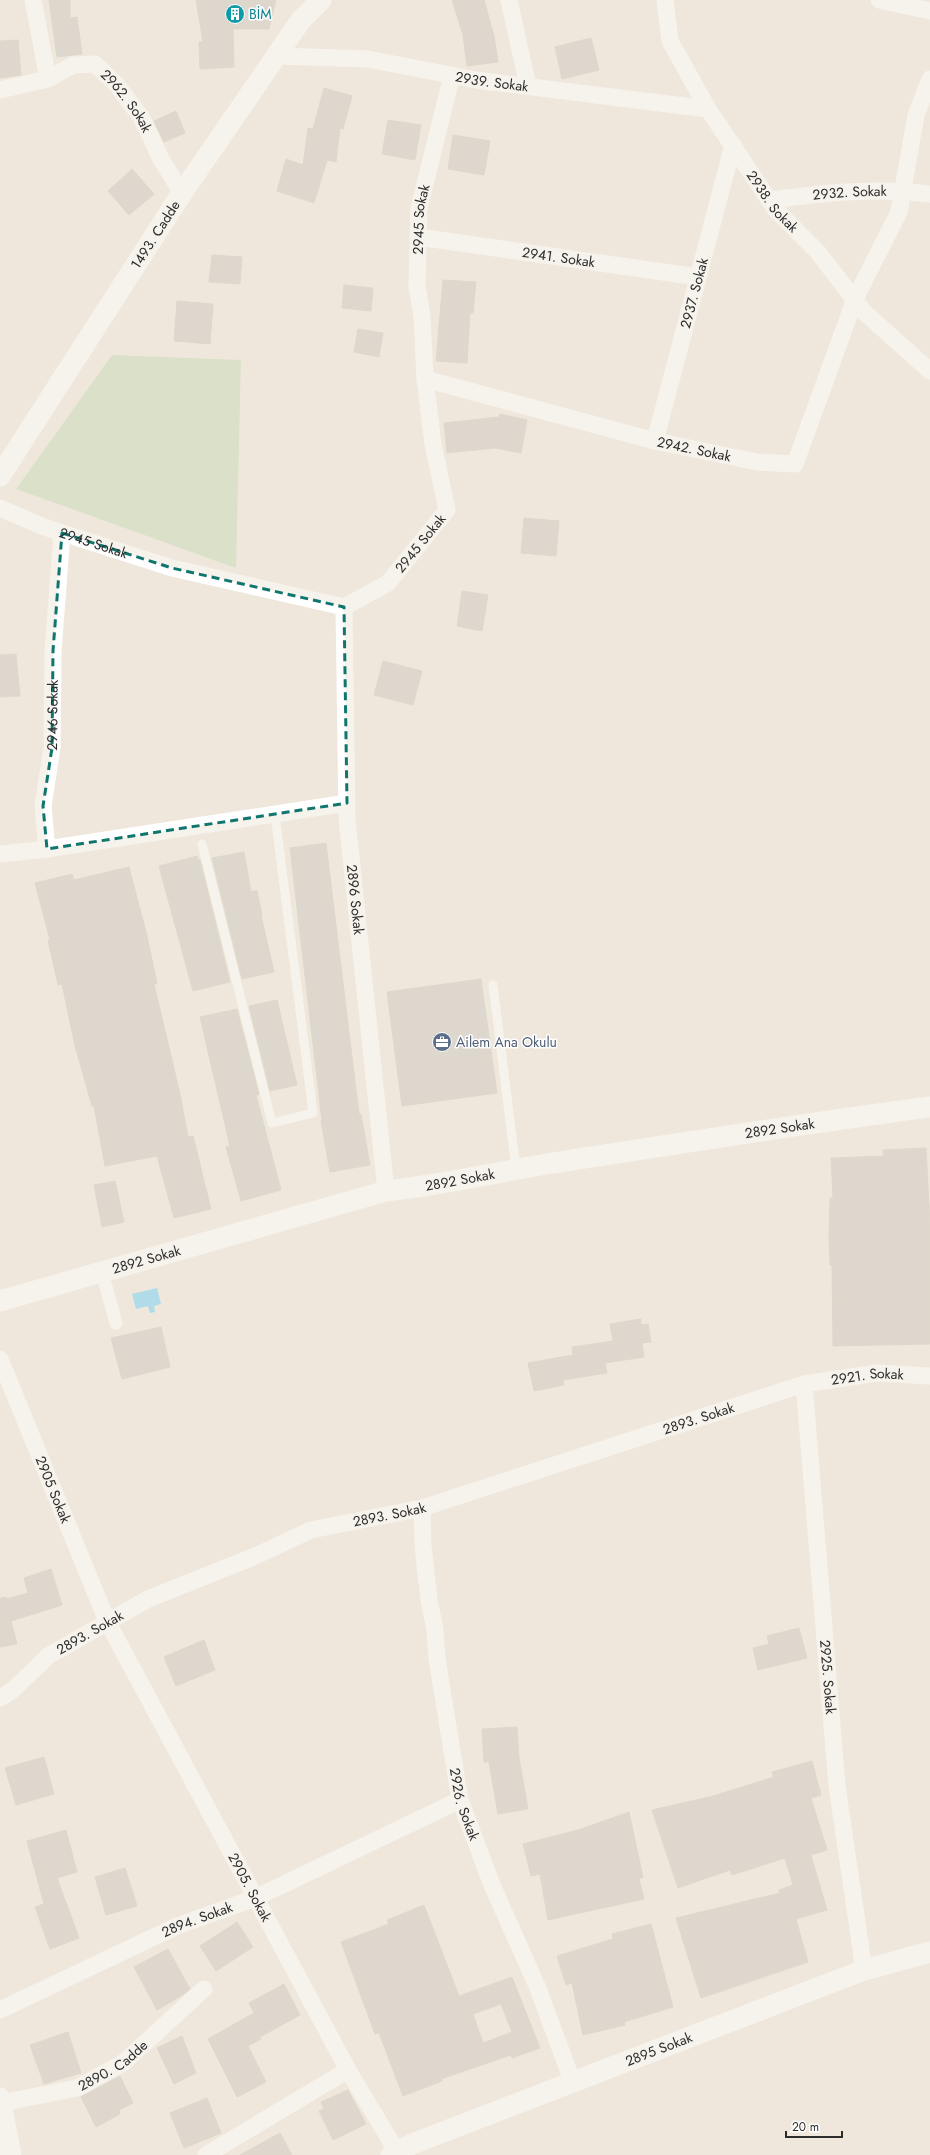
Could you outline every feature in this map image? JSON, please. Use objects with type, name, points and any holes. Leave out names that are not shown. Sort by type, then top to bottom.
[{"type":"street","points":[[0,90],[48,79],[32,0]]},
{"type":"street","points":[[509,0],[528,86]]},
{"type":"street","name":"2938. Sokak","points":[[665,0],[670,41],[708,109],[775,208],[817,251],[864,312],[930,371]]},
{"type":"street","points":[[879,0],[930,11]]},
{"type":"street","name":"1493. Cadde","points":[[1,473],[182,193],[301,20],[319,1]]},
{"type":"street","name":"2939. Sokak","points":[[276,56],[368,59],[452,75],[708,109]]},
{"type":"street","name":"2962. Sokak","points":[[48,79],[73,65],[95,64],[116,84],[141,117],[161,159],[182,193]]},
{"type":"street","name":"2945 Sokak","points":[[0,508],[62,533],[172,568],[344,607],[388,583],[447,510],[433,444],[425,379],[422,316],[417,286],[419,208],[452,75]]},
{"type":"street","points":[[855,299],[899,212],[916,115],[930,79]]},
{"type":"street","name":"2937. Sokak","points":[[655,441],[733,145]]},
{"type":"street","name":"2932. Sokak","points":[[770,200],[849,190],[903,191],[930,194]]},
{"type":"street","name":"2941. Sokak","points":[[418,237],[698,277]]},
{"type":"street","name":"2942. Sokak","points":[[425,379],[655,441],[756,462],[795,464],[855,299]]},
{"type":"street","name":"2946 Sokak","points":[[47,849],[43,806],[52,748],[53,651],[62,533]]},
{"type":"street","name":"2896 Sokak","points":[[344,607],[347,803],[386,1191]]},
{"type":"street","points":[[0,854],[47,849],[347,803]]},
{"type":"street","name":"2892 Sokak","points":[[0,1301],[386,1191],[436,1185],[516,1169],[818,1122],[930,1107]]},
{"type":"street","points":[[102,1272],[116,1323]]},
{"type":"street","name":"2905 Sokak","points":[[0,1359],[107,1621]]},
{"type":"street","name":"2921. Sokak","points":[[804,1384],[877,1373],[930,1376]]},
{"type":"street","name":"2893. Sokak","points":[[0,1698],[13,1690],[48,1656],[148,1598],[253,1557],[311,1530],[422,1508],[804,1384]]},
{"type":"street","name":"2925. Sokak","points":[[804,1384],[837,1786],[864,1970]]},
{"type":"street","name":"2926. Sokak","points":[[422,1508],[423,1546],[429,1600],[435,1629],[437,1659],[460,1800],[492,1885],[537,1986],[573,2083]]},
{"type":"street","name":"2905. Sokak","points":[[107,1621],[254,1898],[395,2154]]},
{"type":"street","name":"2894. Sokak","points":[[0,2010],[177,1926],[254,1898],[460,1800]]},
{"type":"street","name":"2895 Sokak","points":[[395,2154],[864,1970],[930,1952]]},
{"type":"street","name":"2890. Cadde","points":[[11,2155],[0,2101],[77,2088],[123,2063],[204,1989]]},
{"type":"street","points":[[206,2155],[348,2070]]},
{"type":"lane","points":[[202,844],[272,1123],[313,1113],[275,814]]},
{"type":"lane","points":[[493,985],[516,1169]]},
{"type":"highlighted area","points":[[62,533],[172,568],[344,607],[347,803],[47,849],[43,806],[52,748],[53,651]]},
{"type":"green space","points":[[112,355],[241,360],[236,568],[16,489]]},
{"type":"water","points":[[157,1288],[161,1304],[154,1306],[155,1312],[150,1313],[148,1306],[136,1309],[132,1294]]},
{"type":"building","points":[[49,0],[70,0],[70,18],[77,17],[82,54],[57,57]]},
{"type":"building","name":"BİM","points":[[196,0],[276,0],[269,29],[233,29],[234,67],[200,69],[199,42],[203,42]]},
{"type":"building","points":[[452,0],[484,0],[494,36],[498,62],[467,66],[463,35]]},
{"type":"building","points":[[591,38],[599,70],[562,79],[555,47]]},
{"type":"building","points":[[18,40],[21,75],[0,78],[0,41]]},
{"type":"building","points":[[324,88],[352,96],[343,129],[340,128],[336,162],[327,160],[314,203],[277,191],[286,159],[303,165],[308,128],[313,129]]},
{"type":"building","points":[[176,111],[185,133],[164,142],[154,121]]},
{"type":"building","points":[[388,120],[421,125],[415,160],[382,154]]},
{"type":"building","points":[[453,135],[490,141],[484,175],[448,169]]},
{"type":"building","points":[[132,169],[154,194],[129,215],[108,191]]},
{"type":"building","points":[[212,255],[242,257],[240,284],[209,282]]},
{"type":"building","points":[[443,280],[476,282],[473,313],[470,313],[467,363],[436,361]]},
{"type":"building","points":[[344,285],[373,288],[371,311],[342,308]]},
{"type":"building","points":[[177,301],[213,304],[210,344],[174,341]]},
{"type":"building","points":[[358,329],[383,333],[379,357],[354,352]]},
{"type":"building","points":[[500,414],[527,420],[521,453],[495,448],[447,453],[444,423],[499,417]]},
{"type":"building","points":[[524,518],[559,521],[556,556],[521,553]]},
{"type":"building","points":[[462,591],[488,595],[482,631],[457,626]]},
{"type":"building","points":[[16,654],[20,696],[0,697],[0,655]]},
{"type":"building","points":[[383,661],[422,671],[413,705],[374,695]]},
{"type":"building","points":[[326,843],[359,1114],[361,1114],[370,1165],[330,1172],[321,1121],[290,848]]},
{"type":"building","points":[[244,852],[251,892],[257,890],[274,972],[242,979],[212,858]]},
{"type":"building","points":[[197,856],[198,860],[200,860],[230,982],[193,991],[159,866]]},
{"type":"building","points":[[129,867],[147,936],[157,983],[154,984],[180,1094],[188,1137],[193,1136],[211,1209],[174,1218],[157,1156],[105,1166],[94,1106],[92,1106],[75,1046],[62,984],[58,985],[48,940],[50,940],[35,883],[72,874],[74,880]]},
{"type":"building","name":"Ailem Ana Okulu","points":[[481,979],[497,1093],[402,1106],[387,992]]},
{"type":"building","points":[[277,1000],[297,1085],[270,1091],[249,1006]]},
{"type":"building","points":[[237,1009],[259,1094],[256,1095],[281,1190],[241,1201],[226,1147],[230,1146],[200,1017]]},
{"type":"building","points":[[926,1148],[930,1223],[930,1344],[833,1346],[832,1265],[830,1265],[829,1238],[830,1198],[833,1198],[831,1158],[884,1156],[883,1150]]},
{"type":"building","points":[[115,1181],[124,1222],[102,1227],[94,1185]]},
{"type":"building","points":[[641,1319],[641,1325],[648,1324],[651,1342],[642,1343],[644,1357],[605,1363],[607,1373],[563,1380],[564,1385],[534,1391],[528,1363],[573,1355],[572,1347],[613,1341],[610,1324]]},
{"type":"building","points":[[161,1327],[170,1367],[122,1379],[111,1338]]},
{"type":"building","points":[[51,1569],[62,1605],[11,1621],[17,1644],[0,1647],[0,1598],[6,1597],[7,1599],[28,1593],[24,1578]]},
{"type":"building","points":[[799,1628],[807,1658],[758,1670],[753,1648],[769,1644],[767,1636]]},
{"type":"building","points":[[204,1640],[215,1670],[176,1686],[164,1657]]},
{"type":"building","points":[[517,1727],[519,1758],[528,1809],[498,1814],[489,1762],[484,1762],[482,1729]]},
{"type":"building","points":[[44,1757],[54,1794],[16,1805],[5,1768]]},
{"type":"building","points":[[812,1761],[821,1795],[811,1798],[827,1850],[811,1855],[827,1910],[796,1919],[808,1962],[701,1998],[676,1918],[780,1893],[779,1890],[793,1885],[785,1858],[732,1875],[730,1870],[678,1888],[652,1810],[713,1796],[774,1777],[772,1772]]},
{"type":"building","points":[[629,1812],[643,1877],[639,1879],[644,1899],[548,1920],[540,1874],[531,1876],[523,1844],[578,1830]]},
{"type":"building","points":[[66,1830],[77,1872],[57,1878],[79,1938],[50,1949],[35,1907],[44,1904],[27,1841]]},
{"type":"building","points":[[125,1868],[137,1906],[106,1915],[95,1877]]},
{"type":"building","points":[[424,1905],[459,1996],[512,1977],[540,2048],[512,2058],[511,2055],[441,2079],[442,2081],[403,2096],[379,2033],[375,2034],[341,1942],[389,1924],[387,1920]],"holes":[[[501,2004],[512,2032],[483,2043],[473,2014]]]},
{"type":"building","points":[[237,1922],[253,1947],[216,1971],[200,1946]]},
{"type":"building","points":[[651,1924],[673,2007],[624,2022],[625,2025],[583,2035],[572,1983],[566,1985],[557,1956],[613,1939],[612,1934]]},
{"type":"building","points":[[168,1949],[190,1989],[157,2010],[134,1967]]},
{"type":"building","points":[[284,1984],[300,2015],[260,2037],[261,2039],[248,2046],[266,2082],[237,2097],[208,2039],[254,2013],[249,2003]]},
{"type":"building","points":[[68,2032],[81,2073],[44,2084],[30,2045]]},
{"type":"building","points":[[182,2036],[196,2073],[174,2084],[157,2048]]},
{"type":"building","points":[[120,2076],[133,2103],[119,2110],[120,2114],[96,2127],[81,2097]]},
{"type":"building","points":[[348,2090],[366,2124],[333,2140],[319,2111],[324,2109],[321,2102]]},
{"type":"building","points":[[207,2098],[221,2133],[184,2148],[170,2113]]},
{"type":"building","points":[[280,2133],[292,2155],[240,2155]]},
{"type":"place","name":"BİM","points":[[235,14]]},
{"type":"place","name":"Ailem Ana Okulu","points":[[442,1042]]}]
